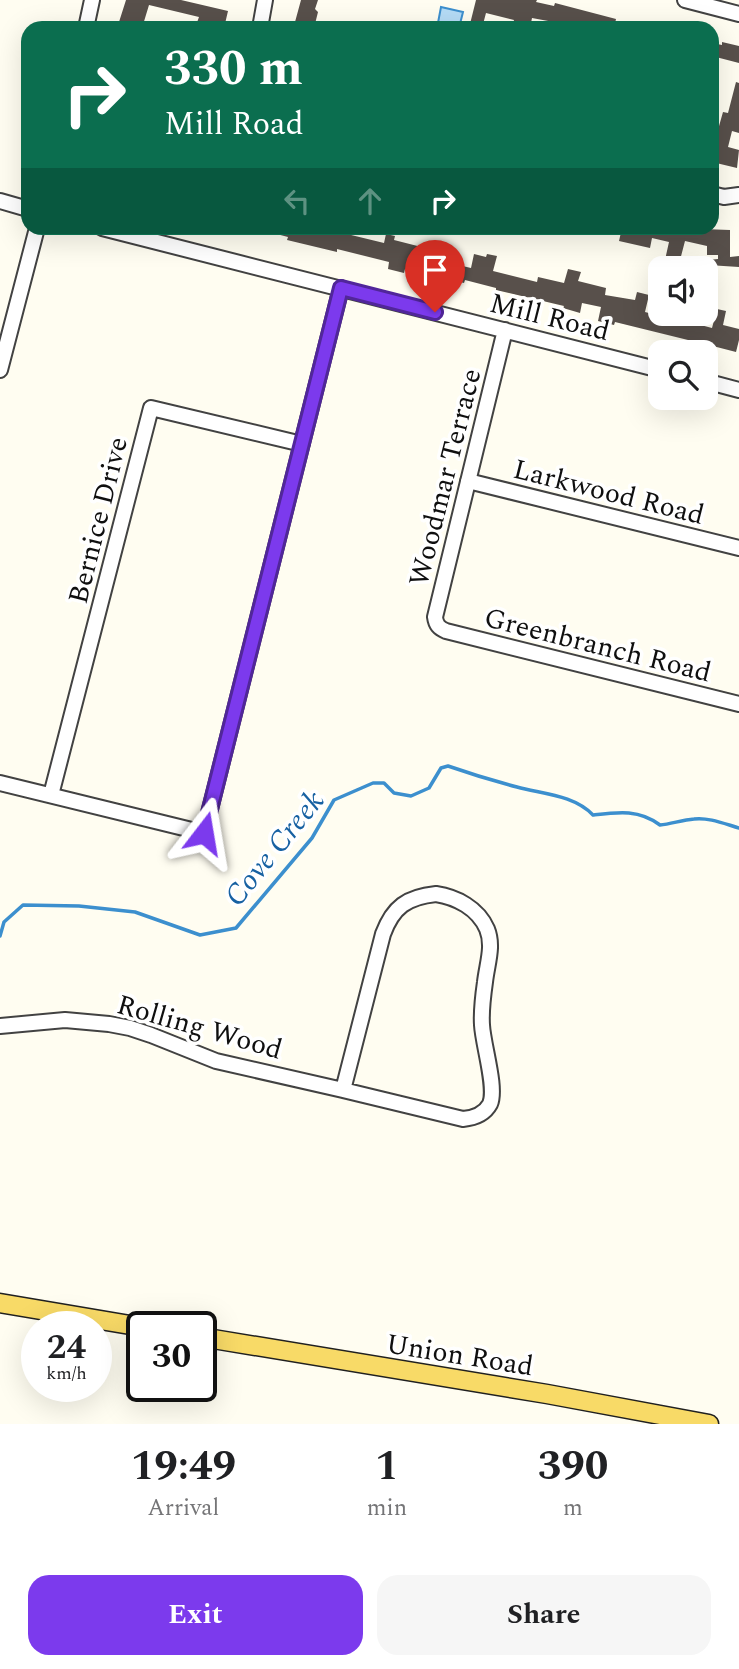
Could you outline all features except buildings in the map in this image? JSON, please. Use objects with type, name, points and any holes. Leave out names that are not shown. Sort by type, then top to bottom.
[{"type":"main road","points":[[0,1303],[126,1324]]},
{"type":"main road","name":"Union Road","points":[[217,1340],[547,1394],[682,1422],[709,1424]]},
{"type":"street","points":[[261,21],[265,0]]},
{"type":"street","points":[[685,0],[739,14]]},
{"type":"street","points":[[87,21],[90,1]]},
{"type":"street","points":[[719,196],[739,195]]},
{"type":"street","points":[[0,201],[21,207]]},
{"type":"street","points":[[0,370],[35,235]]},
{"type":"street","name":"Mill Road","points":[[130,235],[648,367]]},
{"type":"street","points":[[0,783],[204,833],[341,288]]},
{"type":"street","name":"Woodmar Terrace","points":[[446,631],[436,623],[435,617],[505,330]]},
{"type":"street","points":[[718,384],[739,390]]},
{"type":"street","name":"Bernice Drive","points":[[51,795],[151,408],[302,444]]},
{"type":"street","name":"Larkwood Road","points":[[468,481],[739,548]]},
{"type":"street","name":"Greenbranch Road","points":[[446,631],[739,704]]},
{"type":"street","name":"Rolling Wood","points":[[0,1026],[65,1020],[130,1028],[216,1061],[463,1119],[472,1118],[486,1110],[490,1103],[492,1087],[482,1024],[490,941],[481,919],[458,900],[436,894],[423,895],[401,905],[387,922],[344,1090]]},
{"type":"water","points":[[441,7],[463,12],[461,21],[438,21]]},
{"type":"waterway","name":"Cove Creek","points":[[0,936],[4,922],[23,905],[79,906],[135,912],[200,935],[236,928],[312,838],[334,800],[373,783],[384,783],[394,793],[411,796],[429,788],[441,768],[448,766],[567,799],[593,815],[636,814],[660,825],[705,819],[739,828]]},
{"type":"route","points":[[204,833],[341,288],[435,312]]}]
